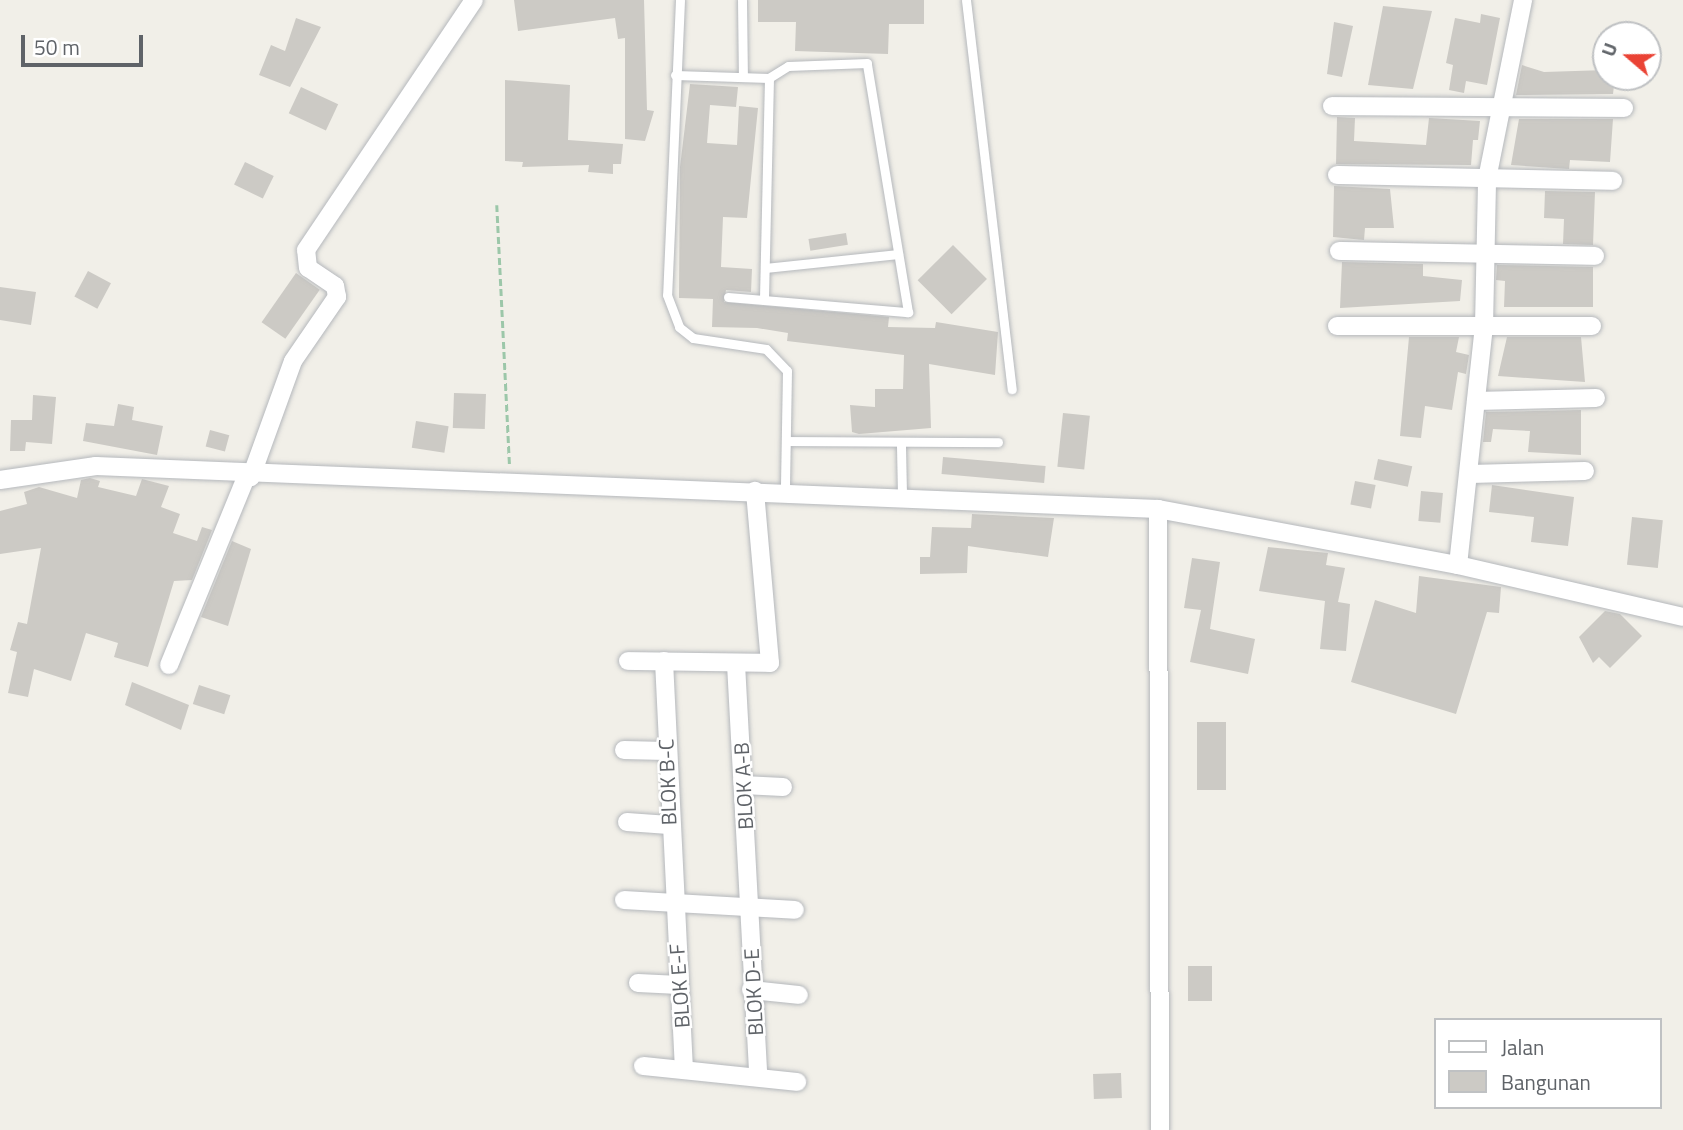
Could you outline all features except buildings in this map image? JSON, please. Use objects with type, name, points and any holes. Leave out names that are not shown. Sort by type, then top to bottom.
[{"type":"street","points":[[169,666],[293,361],[337,297],[335,285],[308,268],[306,250],[474,0]]},
{"type":"street","points":[[1458,565],[1484,326],[1481,251],[1487,179],[1523,0]]},
{"type":"street","points":[[1332,106],[1624,108]]},
{"type":"street","points":[[1337,175],[1613,181]]},
{"type":"street","points":[[1339,251],[1481,251],[1595,256]]},
{"type":"street","points":[[1337,326],[1592,326]]},
{"type":"street","points":[[1476,401],[1596,398]]},
{"type":"street","points":[[0,480],[96,466],[248,477],[902,495],[1158,509],[1458,565],[1683,617]]},
{"type":"street","points":[[1470,474],[1585,471]]},
{"type":"street","points":[[628,661],[770,663],[755,491]]},
{"type":"street","points":[[1158,509],[1160,1130]]},
{"type":"street","name":"BLOK B-C","points":[[664,661],[672,902]]},
{"type":"street","name":"BLOK A-B","points":[[736,664],[750,908]]},
{"type":"street","points":[[624,750],[666,751]]},
{"type":"street","points":[[743,785],[783,787]]},
{"type":"street","points":[[626,822],[668,825]]},
{"type":"street","points":[[624,900],[795,910]]},
{"type":"street","name":"BLOK E-F","points":[[672,902],[684,1070]]},
{"type":"street","name":"BLOK D-E","points":[[750,908],[751,990],[758,1075]]},
{"type":"street","points":[[638,983],[679,985]]},
{"type":"street","points":[[751,990],[799,995]]},
{"type":"street","points":[[643,1066],[758,1075],[797,1082]]},
{"type":"lane","points":[[680,0],[667,295],[679,327],[694,338],[765,349],[780,360],[787,371],[785,491]]},
{"type":"lane","points":[[742,0],[743,77]]},
{"type":"lane","points":[[966,0],[1012,389]]},
{"type":"lane","points":[[675,75],[769,78],[788,65],[867,63],[908,312],[728,297]]},
{"type":"lane","points":[[764,300],[769,78]]},
{"type":"lane","points":[[765,268],[898,254]]},
{"type":"lane","points":[[786,441],[901,446],[998,442]]},
{"type":"lane","points":[[901,446],[902,495]]},
{"type":"path","points":[[497,205],[511,484]]}]
